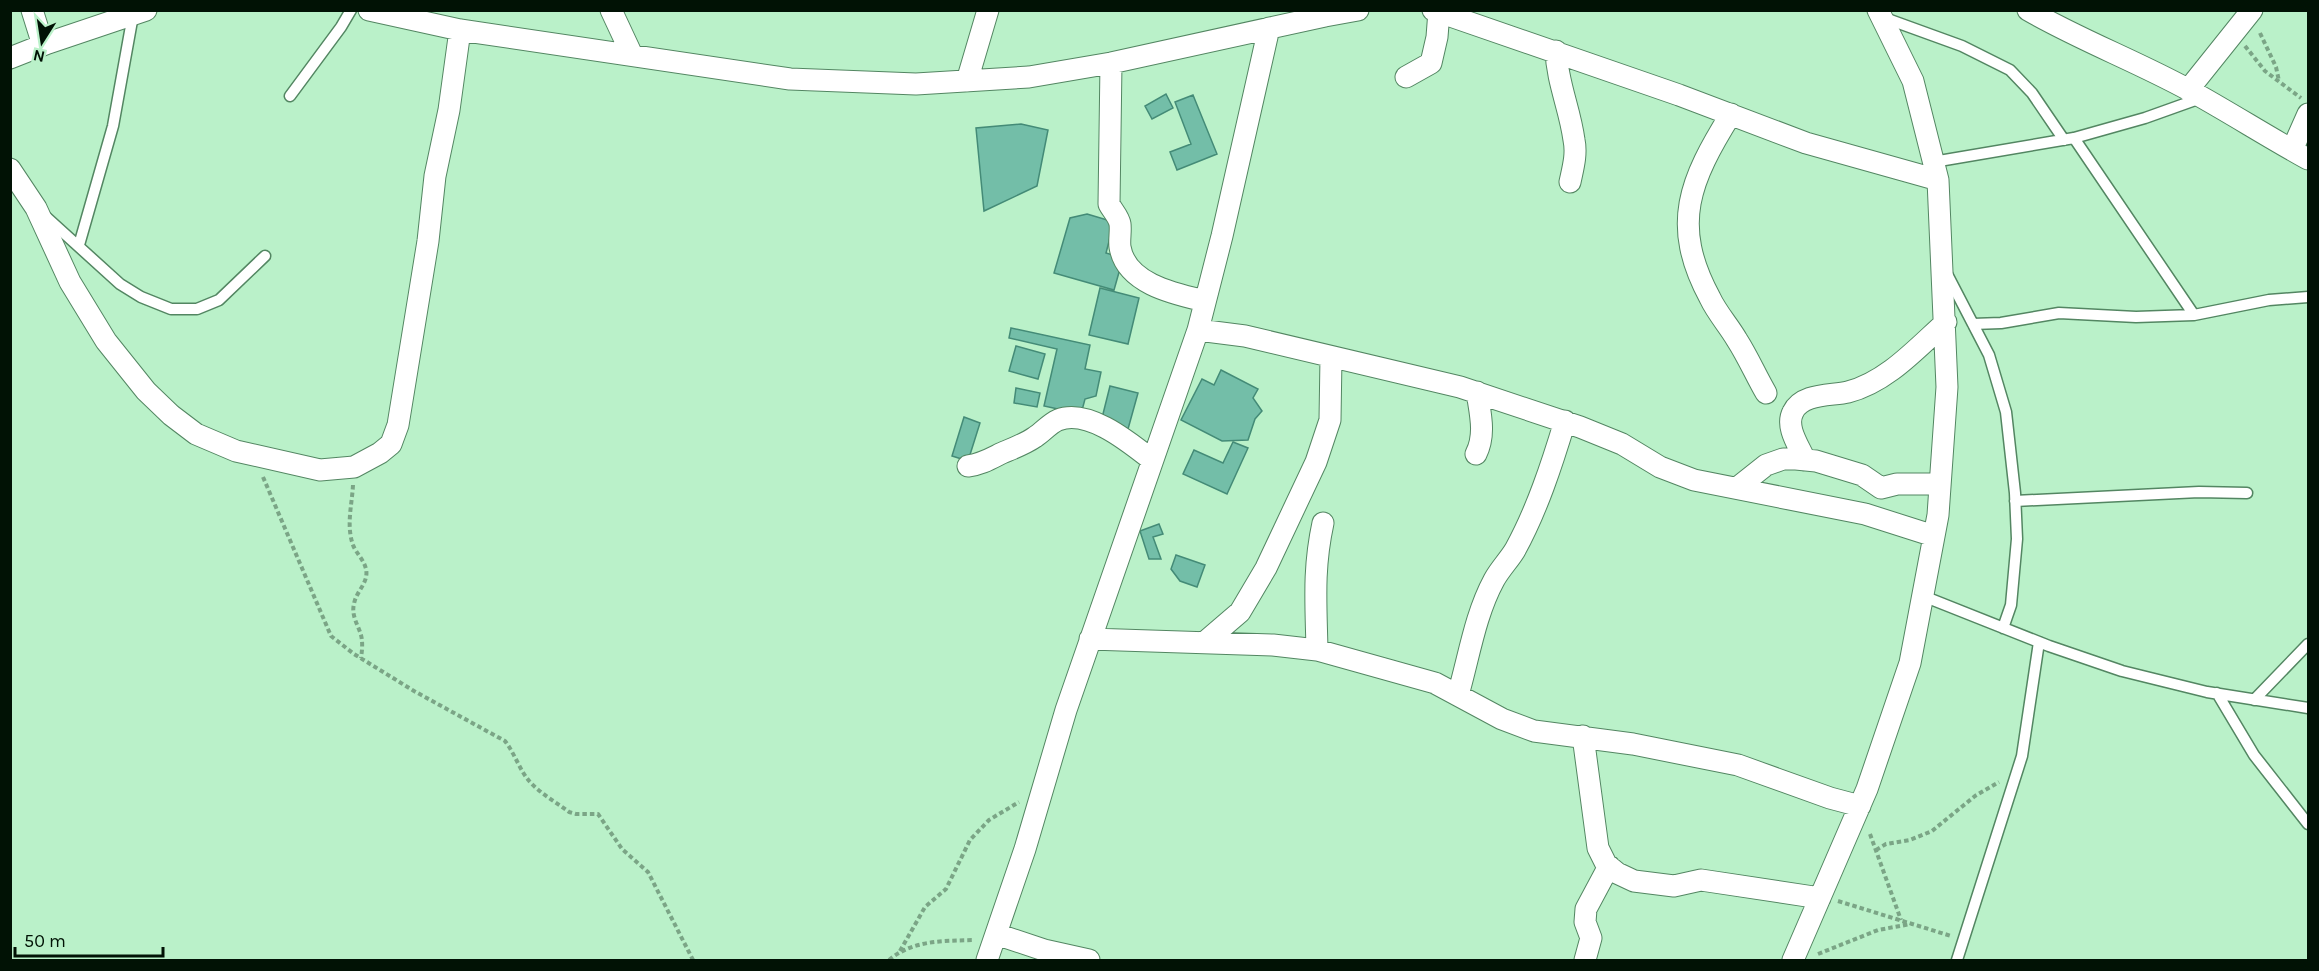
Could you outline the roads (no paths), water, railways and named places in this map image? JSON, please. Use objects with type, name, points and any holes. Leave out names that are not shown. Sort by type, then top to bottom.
[{"type":"street","points":[[32,10],[43,45]]},
{"type":"street","points":[[369,10],[460,30],[790,79],[916,84],[1029,77],[1111,63],[1277,21],[1358,10]]},
{"type":"street","points":[[611,10],[632,55]]},
{"type":"street","points":[[967,81],[988,10]]},
{"type":"street","points":[[1434,10],[1556,51],[1806,143],[1936,171]]},
{"type":"street","points":[[2028,10],[2069,34],[2195,94],[2300,154],[2308,114]]},
{"type":"street","points":[[1406,77],[1431,63],[1437,37],[1439,11]]},
{"type":"street","points":[[2195,94],[2236,30],[2251,12]]},
{"type":"street","points":[[10,58],[140,13]]},
{"type":"street","points":[[1802,959],[1820,897],[1859,808],[1910,663],[1934,536],[1940,484],[1947,387],[1946,322],[1936,171],[1913,81],[1880,14]]},
{"type":"street","points":[[1089,960],[1044,950],[993,945],[1025,849],[1065,710],[1198,330],[1277,21]]},
{"type":"street","points":[[10,169],[36,208],[70,282],[106,341],[146,391],[171,416],[196,434],[236,451],[320,470],[354,466],[380,453],[391,444],[398,425],[428,241],[435,177],[449,110],[460,30]]},
{"type":"street","points":[[1556,51],[1560,86],[1575,141],[1575,160],[1570,182]]},
{"type":"street","points":[[1111,63],[1109,204],[1120,222],[1120,249],[1133,273],[1176,294],[1205,301]]},
{"type":"street","points":[[1731,114],[1707,153],[1691,192],[1688,211],[1690,240],[1696,270],[1710,300],[1739,342],[1766,393]]},
{"type":"street","points":[[1805,460],[1792,433],[1791,422],[1793,412],[1801,403],[1818,396],[1847,392],[1878,380],[1946,322]]},
{"type":"street","points":[[1198,330],[1245,336],[1477,392],[1565,421],[1622,444],[1660,466],[1695,480],[1865,514],[1934,536]]},
{"type":"street","points":[[1205,642],[1240,612],[1266,568],[1316,462],[1330,420],[1330,357]]},
{"type":"street","points":[[1476,454],[1482,428],[1477,392]]},
{"type":"street","points":[[968,465],[984,463],[1035,437],[1056,421],[1071,417],[1105,428],[1125,439],[1152,460]]},
{"type":"street","points":[[1458,694],[1480,613],[1494,580],[1515,550],[1534,508],[1551,467],[1565,421]]},
{"type":"street","points":[[1737,488],[1766,465],[1783,459],[1805,460],[1862,475],[1881,489],[1897,484],[1940,484]]},
{"type":"street","points":[[1317,650],[1315,585],[1317,554],[1323,523]]},
{"type":"street","points":[[1090,639],[1273,645],[1317,650],[1435,683],[1502,719],[1534,731],[1583,736],[1738,765],[1859,808]]},
{"type":"street","points":[[1583,736],[1598,848],[1609,866],[1617,873],[1634,881],[1656,885],[1674,886],[1701,880],[1820,897]]},
{"type":"street","points":[[1585,960],[1591,938],[1585,922],[1586,909],[1609,866]]},
{"type":"lane","points":[[290,96],[351,10]]},
{"type":"lane","points":[[80,245],[113,126],[140,13]]},
{"type":"lane","points":[[1880,14],[1962,46],[2010,70],[2069,139],[2194,315]]},
{"type":"lane","points":[[1936,171],[2145,118],[2195,94]]},
{"type":"lane","points":[[36,208],[80,245],[120,284],[141,297],[171,309],[197,309],[219,300],[265,256]]},
{"type":"lane","points":[[1942,265],[1989,355],[2006,412],[2017,539],[2014,586],[2011,605],[2003,628]]},
{"type":"lane","points":[[1973,324],[2024,320],[2059,313],[2136,317],[2194,315],[2269,300],[2308,297]]},
{"type":"lane","points":[[2015,501],[2199,492],[2247,493]]},
{"type":"lane","points":[[1923,596],[2039,642],[2122,670],[2217,693],[2308,708]]},
{"type":"lane","points":[[1957,960],[2022,756],[2039,642]]},
{"type":"lane","points":[[2254,700],[2308,644]]},
{"type":"lane","points":[[2217,693],[2254,755],[2308,824]]}]
